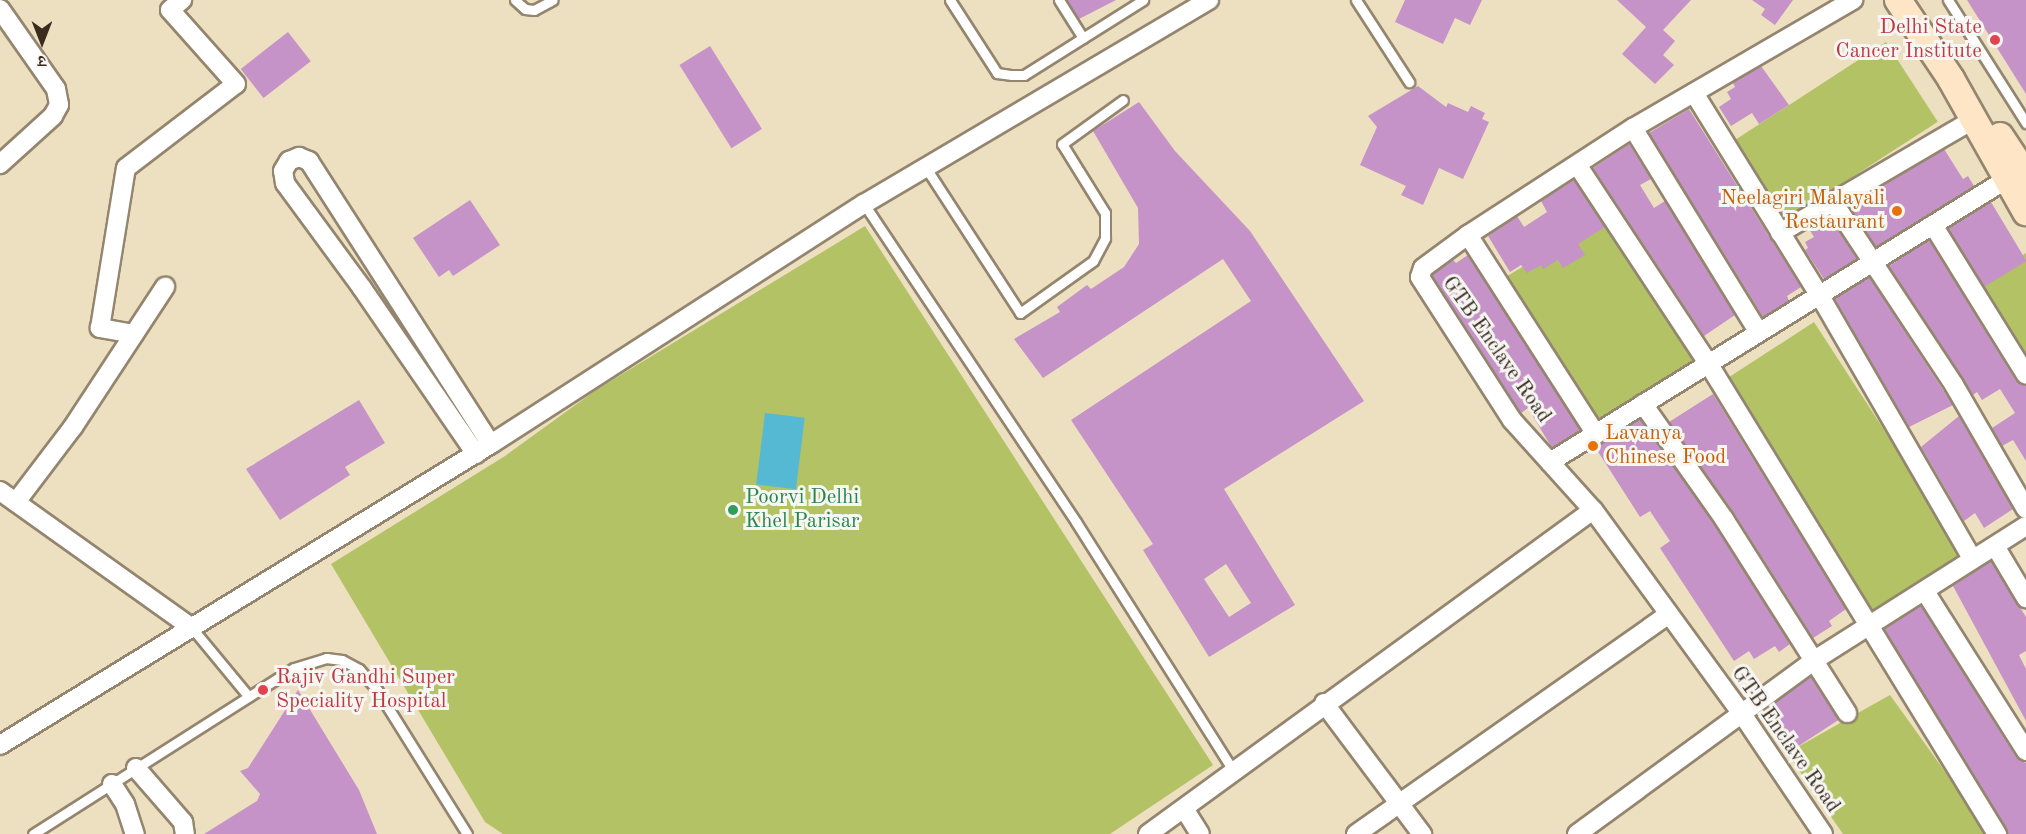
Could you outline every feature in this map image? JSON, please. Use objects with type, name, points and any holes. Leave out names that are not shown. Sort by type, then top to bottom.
[{"type":"main road","points":[[1898,0],[1974,119],[2017,177]]},
{"type":"main road","points":[[1911,0],[2017,177],[2026,212]]},
{"type":"street","points":[[134,334],[100,328],[126,168],[236,84],[170,10],[182,0]]},
{"type":"street","points":[[0,745],[483,449],[864,204],[1209,0]]},
{"type":"street","name":"GTB Enclave Road","points":[[1816,832],[1742,714],[1593,510],[1512,420],[1422,282],[1423,268],[1468,236],[1633,128],[1852,0]]},
{"type":"street","points":[[0,9],[56,89],[59,105],[53,116],[0,164]]},
{"type":"street","points":[[1694,93],[1820,296],[1972,558]]},
{"type":"street","points":[[1780,233],[1974,119]]},
{"type":"street","points":[[1633,128],[1758,331]]},
{"type":"street","points":[[299,157],[309,161],[483,449],[285,183],[283,171],[289,161],[299,157]]},
{"type":"street","points":[[1578,166],[1708,363],[1997,834]]},
{"type":"street","points":[[1550,462],[1758,331],[2017,177]]},
{"type":"street","points":[[1833,201],[1954,385],[2026,509]]},
{"type":"street","points":[[1933,225],[2026,375]]},
{"type":"street","points":[[1468,236],[1596,434]]},
{"type":"street","points":[[16,502],[73,427],[165,287]]},
{"type":"street","points":[[1643,404],[1724,519],[1847,713]]},
{"type":"street","points":[[0,491],[192,628]]},
{"type":"street","points":[[1148,834],[1185,810],[1324,703],[1593,510]]},
{"type":"street","points":[[1580,833],[1813,661],[1869,623],[1926,593],[1972,558],[2026,526]]},
{"type":"street","points":[[1995,546],[2026,598]]},
{"type":"street","points":[[1926,593],[2026,751]]},
{"type":"street","points":[[1356,834],[1668,615]]},
{"type":"street","points":[[1324,703],[1422,834]]},
{"type":"street","points":[[136,768],[183,822],[185,834]]},
{"type":"street","points":[[112,784],[125,804],[135,834]]},
{"type":"street","points":[[1185,810],[1200,834]]},
{"type":"lane","points":[[515,0],[525,9],[534,10],[553,0]]},
{"type":"lane","points":[[950,0],[997,73],[1024,75],[1143,0]]},
{"type":"lane","points":[[1059,0],[1083,38]]},
{"type":"lane","points":[[1356,0],[1409,82]]},
{"type":"lane","points":[[1948,0],[2026,123]]},
{"type":"lane","points":[[926,168],[1020,313],[1093,261],[1105,238],[1105,213],[1062,144],[1123,100]]},
{"type":"lane","points":[[864,204],[1076,522],[1234,772]]},
{"type":"lane","points":[[192,628],[249,697]]},
{"type":"lane","points":[[33,834],[307,661],[342,660],[359,669],[377,690],[467,834]]},
{"type":"green space","points":[[1886,42],[1938,122],[1781,224],[1729,144]]},
{"type":"green space","points":[[1607,216],[1696,364],[1588,429],[1499,281]]},
{"type":"green space","name":"Poorvi Delhi Khel Parisar","points":[[865,226],[1213,765],[1110,834],[503,834],[485,822],[331,564],[505,456],[596,390]]},
{"type":"green space","points":[[2026,253],[2026,365],[1973,288]]},
{"type":"green space","points":[[1814,322],[1965,554],[1865,619],[1714,387]]},
{"type":"green space","points":[[1890,695],[1946,773],[1985,834],[1843,834],[1787,753]]},
{"type":"water","points":[[765,413],[805,418],[796,489],[756,484]]},
{"type":"building","points":[[1067,0],[1116,0],[1079,19]]},
{"type":"building","points":[[1405,0],[1482,0],[1470,25],[1455,18],[1443,44],[1395,22]]},
{"type":"building","points":[[1617,0],[1691,0],[1663,30],[1675,41],[1663,55],[1674,65],[1655,84],[1622,54],[1646,27]]},
{"type":"building","points":[[1752,0],[1793,0],[1775,25],[1761,15],[1765,9]]},
{"type":"building","name":"Delhi State Cancer Institute","points":[[1967,0],[2026,0],[2026,94]]},
{"type":"building","points":[[288,32],[311,61],[263,98],[241,69]]},
{"type":"building","points":[[710,46],[762,129],[731,148],[679,65]]},
{"type":"building","points":[[1761,66],[1789,105],[1759,124],[1752,113],[1731,126],[1719,107],[1731,99],[1727,92],[1735,87],[1733,83]]},
{"type":"building","points":[[1418,86],[1446,107],[1448,103],[1468,112],[1471,106],[1485,113],[1482,119],[1489,122],[1463,179],[1439,168],[1423,205],[1401,195],[1406,186],[1360,165],[1377,127],[1368,116]]},
{"type":"building","points":[[1139,102],[1175,151],[1250,231],[1364,401],[1224,489],[1295,605],[1209,657],[1143,550],[1153,544],[1071,420],[1251,301],[1223,259],[1043,378],[1014,339],[1060,312],[1057,307],[1087,285],[1091,289],[1124,267],[1139,244],[1138,208],[1093,131]],"holes":[[[1226,564],[1251,603],[1229,617],[1204,579]]]},
{"type":"building","points":[[1689,109],[1801,287],[1787,296],[1789,301],[1763,317],[1649,133]]},
{"type":"building","points":[[1629,144],[1651,179],[1640,185],[1654,208],[1665,201],[1735,315],[1704,336],[1593,168]]},
{"type":"building","points":[[1944,149],[1963,179],[1968,176],[1974,186],[1876,247],[1849,206]]},
{"type":"building","points":[[1574,180],[1605,227],[1578,244],[1585,255],[1563,268],[1558,260],[1543,269],[1541,265],[1527,273],[1521,265],[1510,272],[1488,236],[1517,216],[1524,227],[1547,212],[1541,201]]},
{"type":"building","points":[[470,200],[500,245],[453,276],[449,270],[439,277],[413,238]]},
{"type":"building","points":[[1991,202],[2026,261],[1983,287],[1947,228]]},
{"type":"building","points":[[1829,217],[1857,259],[1824,279],[1805,250],[1808,248],[1805,242],[1814,237],[1809,229]]},
{"type":"building","points":[[1929,240],[2016,381],[2026,386],[2026,461],[2013,440],[2002,446],[1992,428],[2015,413],[2000,389],[1982,400],[1977,392],[1973,395],[1889,266]]},
{"type":"building","points":[[1468,255],[1580,430],[1552,448],[1528,408],[1521,413],[1432,275],[1453,260],[1456,263]]},
{"type":"building","points":[[1869,277],[1953,405],[1909,427],[1835,299]]},
{"type":"building","points":[[1713,394],[1846,609],[1829,621],[1832,626],[1813,638],[1734,513],[1669,422]]},
{"type":"building","points":[[359,400],[385,443],[345,467],[350,475],[280,520],[246,469]]},
{"type":"building","points":[[1959,416],[2013,509],[1984,528],[1975,513],[1964,521],[1921,447]]},
{"type":"building","points":[[1640,419],[1715,525],[1790,644],[1779,652],[1775,646],[1754,659],[1749,651],[1734,661],[1660,548],[1670,541],[1650,511],[1640,517],[1595,447]]},
{"type":"building","points":[[1991,561],[2026,617],[2026,651],[2019,655],[2026,669],[2026,721],[1953,586]]},
{"type":"building","points":[[1921,606],[2016,757],[2026,763],[2026,834],[2008,834],[1884,629]]},
{"type":"building","points":[[1811,677],[1839,720],[1789,752],[1762,709]]},
{"type":"building","points":[[298,690],[359,790],[377,834],[204,834],[257,801],[260,794],[240,771],[248,768]]},
{"type":"place","name":"Delhi State Cancer Institute","points":[[1995,40]]},
{"type":"place","name":"Neelagiri Malayali Restaurant","points":[[1897,211]]},
{"type":"place","name":"Lavanya Chinese Food","points":[[1593,446]]},
{"type":"place","name":"Poorvi Delhi Khel Parisar","points":[[733,510]]},
{"type":"place","name":"Rajiv Gandhi Super Speciality Hospital","points":[[263,690]]}]
